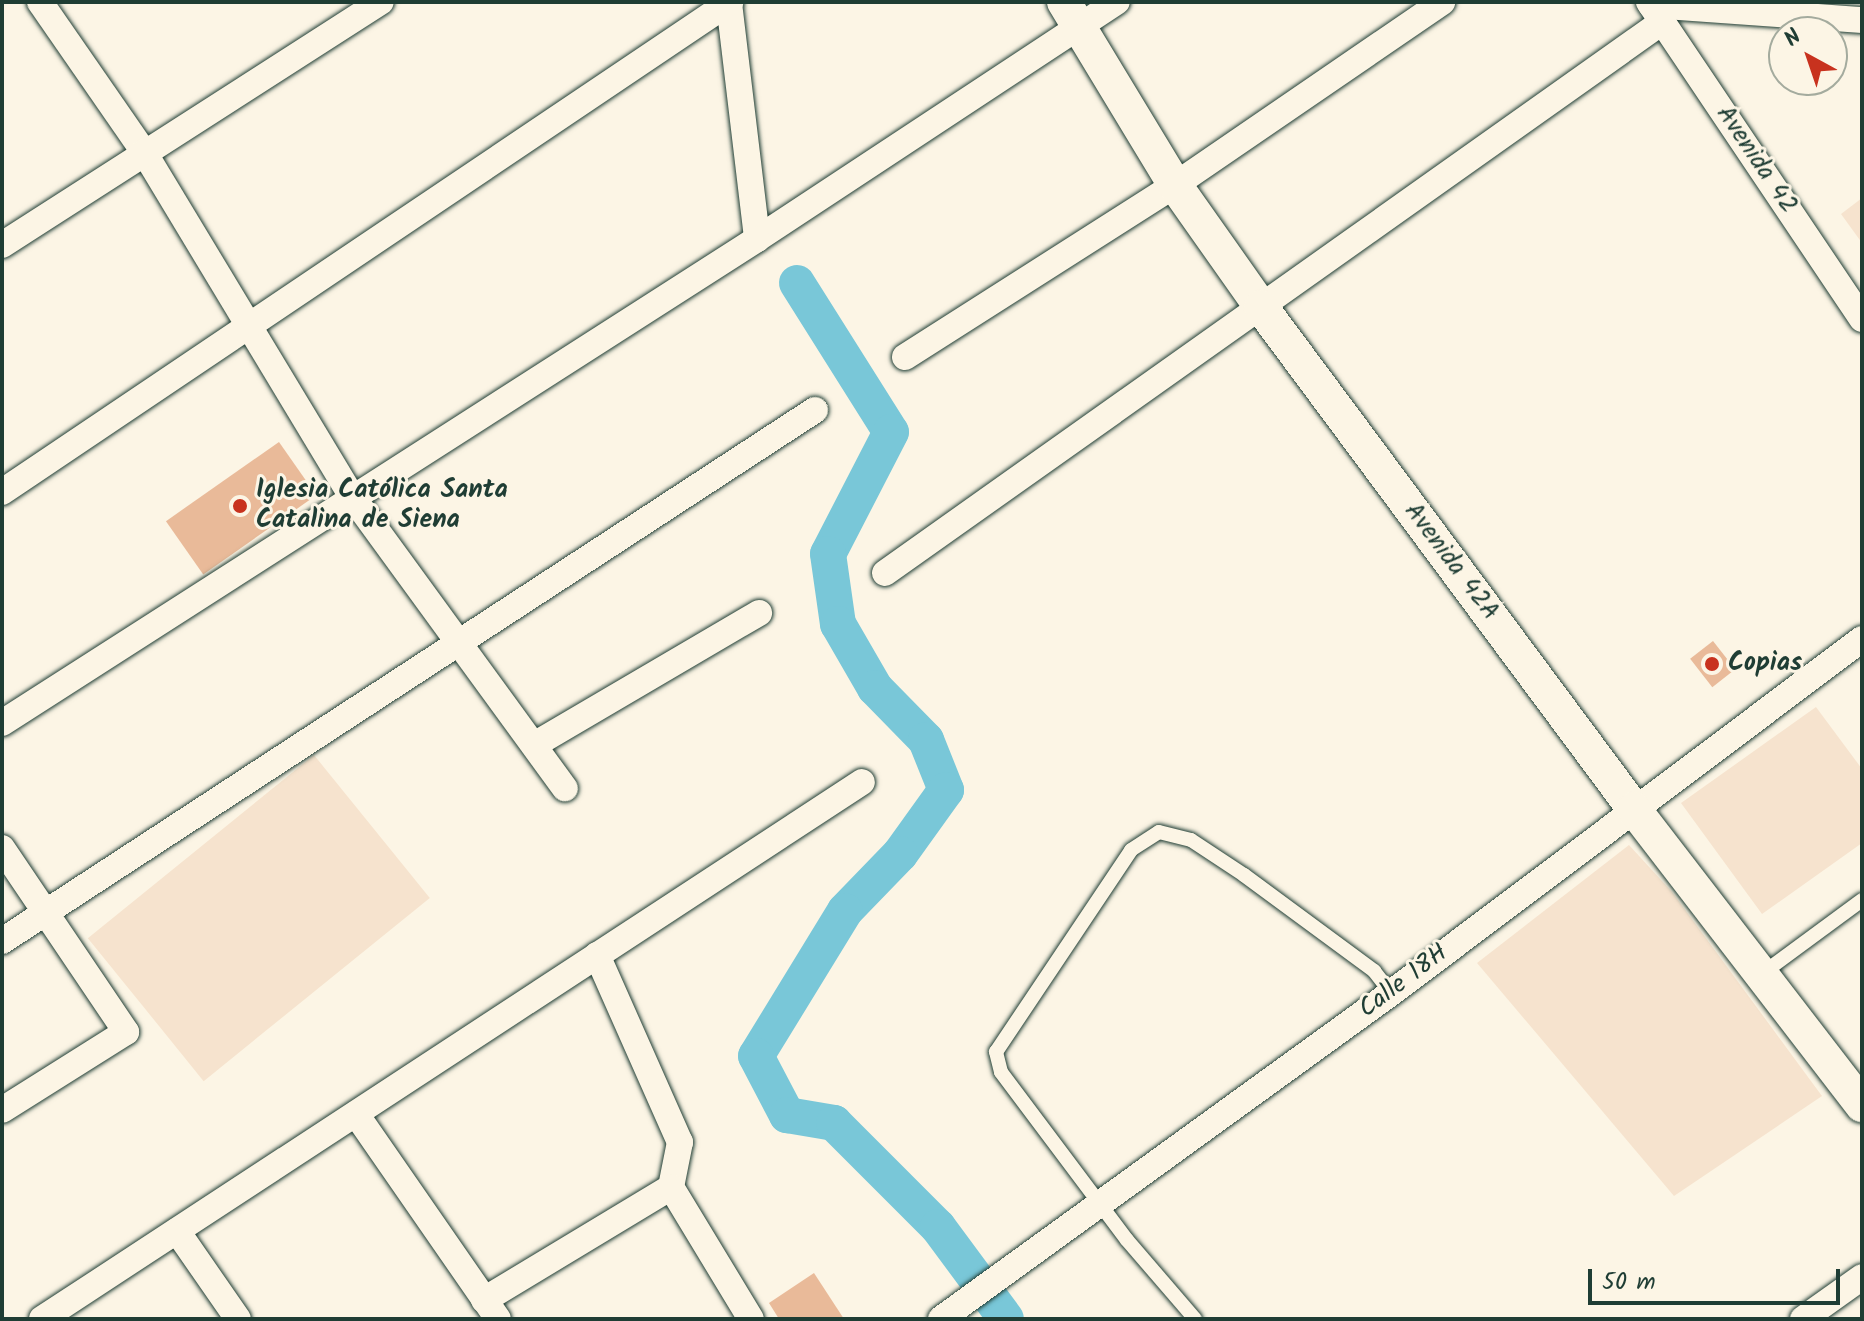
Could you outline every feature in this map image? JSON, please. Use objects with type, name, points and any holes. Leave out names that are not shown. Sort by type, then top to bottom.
[{"type":"street","points":[[40,2],[144,152],[247,328],[351,495],[565,788]]},
{"type":"street","points":[[2,245],[381,2]]},
{"type":"street","points":[[2,492],[730,2],[757,239]]},
{"type":"street","points":[[2,723],[351,495],[757,239],[1071,14],[1117,2]]},
{"type":"street","points":[[905,357],[1175,185],[1442,2]]},
{"type":"street","points":[[885,573],[1261,307],[1654,10],[1862,20]]},
{"type":"street","name":"Avenida 42","points":[[1654,10],[1862,319]]},
{"type":"street","name":"Avenida 42A","points":[[1071,14],[1175,185],[1261,307],[1634,809],[1862,1105]]},
{"type":"street","points":[[2,941],[815,410]]},
{"type":"street","points":[[534,745],[759,613]]},
{"type":"street","name":"Calle 18H","points":[[941,1319],[1391,993],[1862,639]]},
{"type":"street","points":[[42,1319],[862,782]]},
{"type":"street","points":[[2,848],[126,1032],[2,1110]]},
{"type":"street","points":[[597,955],[680,1142],[671,1187],[751,1319]]},
{"type":"street","points":[[356,1114],[491,1310],[671,1187]]},
{"type":"street","points":[[177,1231],[238,1319]]},
{"type":"street","points":[[1803,1319],[1862,1277]]},
{"type":"lane","points":[[1195,1319],[1101,1204],[1001,1072],[996,1052],[1131,850],[1159,832],[1191,840],[1374,971],[1391,993]]},
{"type":"lane","points":[[1763,973],[1862,900]]},
{"type":"shaded area","points":[[1862,198],[1862,243],[1841,214]]},
{"type":"shaded area","points":[[1816,707],[1862,769],[1862,843],[1762,914],[1681,803]]},
{"type":"shaded area","points":[[314,755],[430,898],[204,1081],[88,938]]},
{"type":"shaded area","points":[[1629,845],[1672,892],[1822,1096],[1674,1196],[1477,963]]},
{"type":"building","name":"Iglesia Católica Santa Catalina de Siena","points":[[279,442],[316,495],[203,574],[166,521]]},
{"type":"building","name":"Copias","points":[[1713,641],[1735,669],[1712,687],[1690,659]]},
{"type":"building","points":[[814,1273],[844,1319],[779,1319],[769,1303]]},
{"type":"waterway","points":[[797,283],[891,432],[828,554],[838,624],[875,688],[926,740],[946,790],[900,854],[845,911],[756,1056],[787,1115],[834,1123],[938,1227],[1006,1319]]},
{"type":"place","name":"Iglesia Católica Santa Catalina de Siena","points":[[240,506]]},
{"type":"place","name":"Copias","points":[[1712,664]]}]
